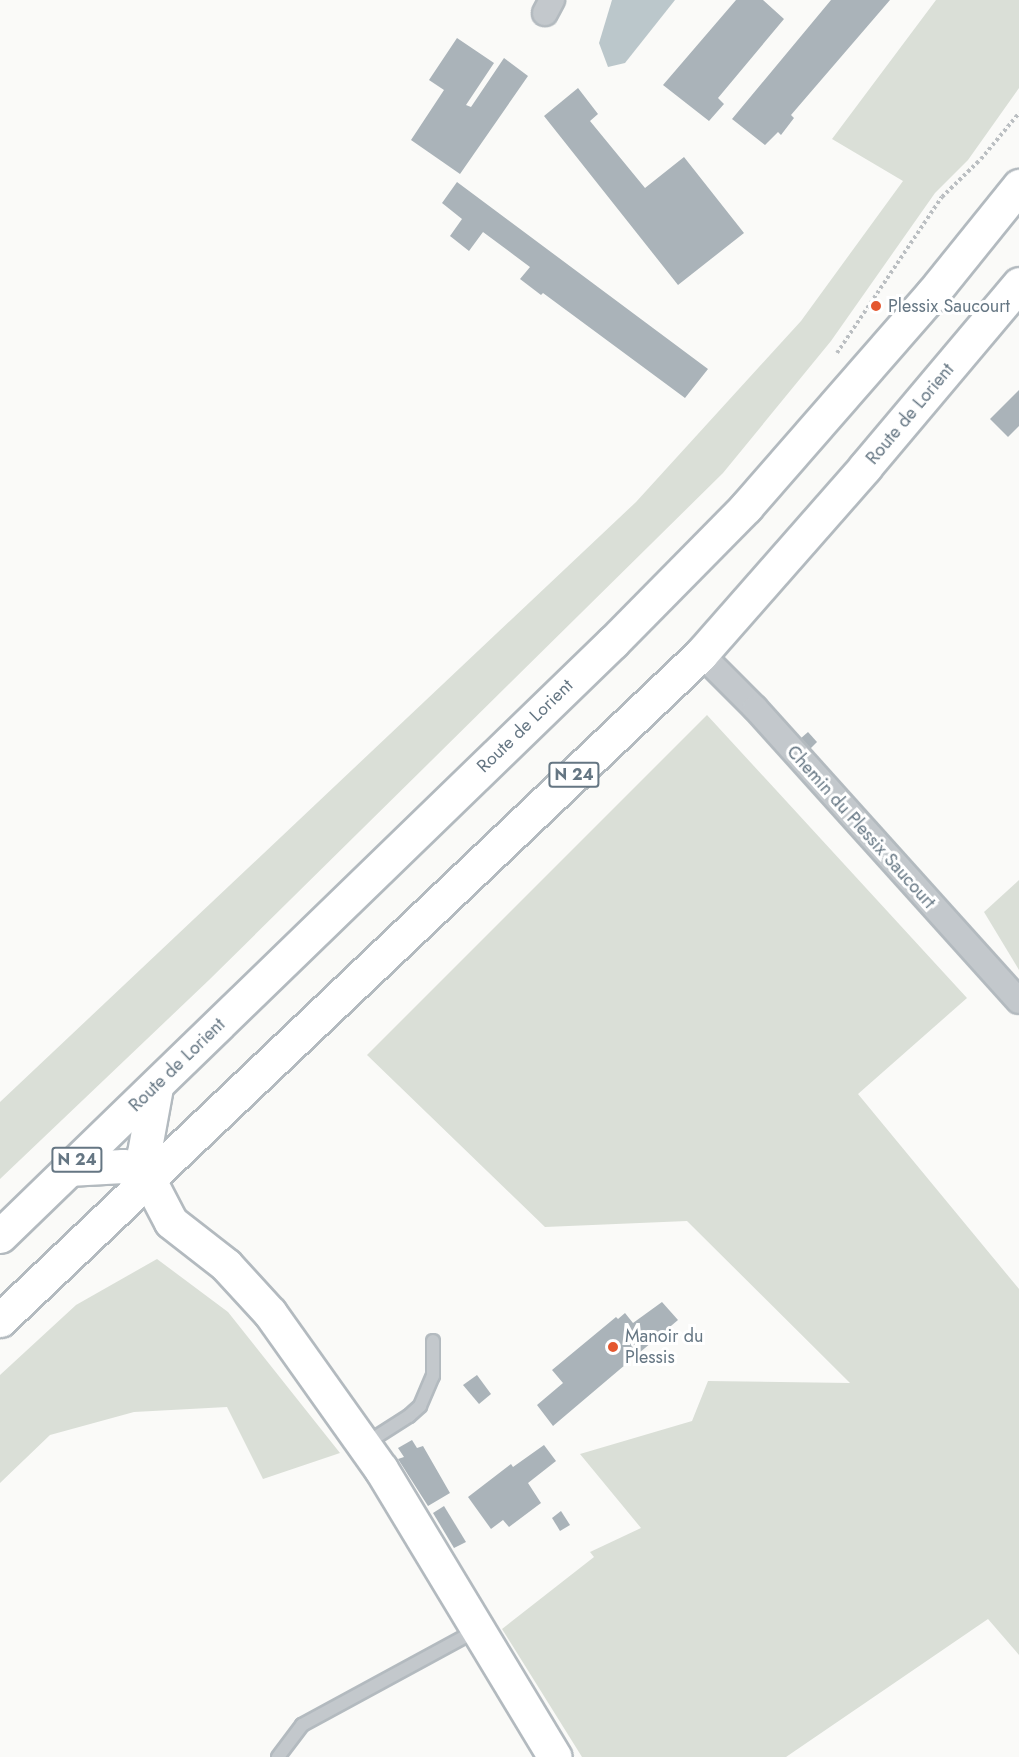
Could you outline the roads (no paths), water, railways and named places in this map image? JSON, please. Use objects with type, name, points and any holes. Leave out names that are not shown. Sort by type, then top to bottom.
[{"type":"main road","name":"Route de Lorient","points":[[0,1236],[613,642],[746,507],[897,335],[1019,186]]},
{"type":"main road","name":"Route de Lorient","points":[[0,1320],[701,654],[865,467],[1019,284]]},
{"type":"main road","points":[[156,1087],[144,1153],[149,1180],[171,1222],[226,1264],[270,1313],[364,1444],[555,1757]]},
{"type":"main road","points":[[68,1169],[123,1166],[149,1180]]},
{"type":"street","name":"Chemin du Plessix Saucourt","points":[[701,654],[755,708],[1019,1001]]},
{"type":"lane","points":[[364,1444],[409,1416],[420,1406],[433,1376],[433,1341]]},
{"type":"lane","points":[[278,1757],[302,1725],[478,1629]]},
{"type":"place","name":"Plessix Saucourt","points":[[876,306]]},
{"type":"place","name":"Manoir du Plessis","points":[[613,1347]]}]
